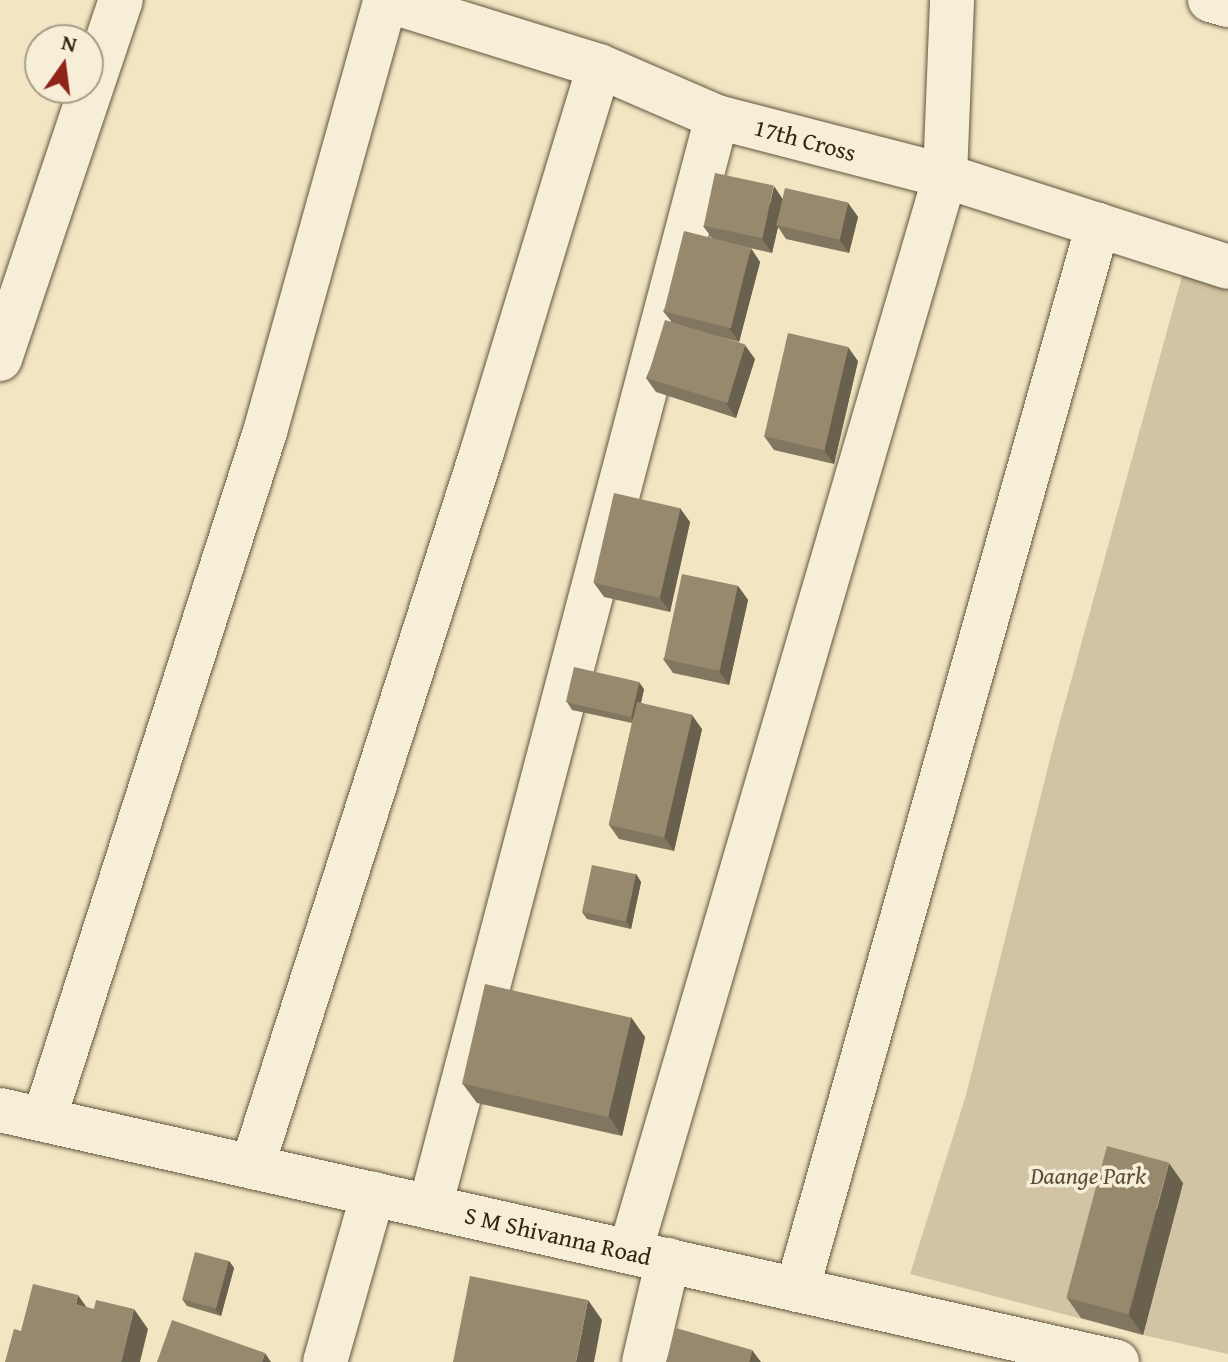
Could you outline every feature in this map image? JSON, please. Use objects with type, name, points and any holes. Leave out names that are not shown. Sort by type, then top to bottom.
[{"type":"street","points":[[0,359],[121,0]]},
{"type":"street","points":[[44,1119],[265,432],[386,0]]},
{"type":"street","name":"17th Cross","points":[[386,0],[599,66],[717,117],[945,176],[1228,267]]},
{"type":"street","points":[[644,1362],[649,1256],[945,176],[952,0]]},
{"type":"street","points":[[1210,0],[1228,5]]},
{"type":"street","points":[[252,1167],[477,466],[599,66]]},
{"type":"street","points":[[430,1207],[717,117]]},
{"type":"street","points":[[797,1290],[1098,225]]},
{"type":"street","name":"S M Shivanna Road","points":[[0,1110],[1117,1362]]},
{"type":"street","points":[[325,1362],[373,1194]]},
{"type":"green space","name":"Daange Park","points":[[1187,258],[1228,273],[1228,1354],[910,1274],[966,1095],[1054,743]]},
{"type":"building","points":[[715,173],[774,185],[762,238],[704,226]]},
{"type":"building","points":[[785,188],[848,203],[840,240],[776,225]]},
{"type":"building","points":[[684,231],[751,248],[731,328],[664,312]]},
{"type":"building","points":[[665,320],[745,345],[727,403],[647,378]]},
{"type":"building","points":[[788,333],[848,347],[825,450],[764,436]]},
{"type":"building","points":[[614,493],[680,508],[660,598],[593,583]]},
{"type":"building","points":[[682,574],[738,586],[720,671],[664,659]]},
{"type":"building","points":[[574,667],[639,682],[631,717],[566,702]]},
{"type":"building","points":[[637,702],[693,715],[664,838],[609,825]]},
{"type":"building","points":[[592,865],[636,874],[626,921],[582,912]]},
{"type":"building","points":[[485,984],[631,1018],[608,1117],[462,1083]]},
{"type":"building","points":[[1107,1146],[1169,1163],[1128,1314],[1066,1298]]},
{"type":"building","points":[[195,1252],[229,1261],[216,1308],[182,1299]]},
{"type":"building","points":[[470,1276],[588,1300],[576,1362],[453,1362]]},
{"type":"building","points":[[33,1284],[78,1295],[76,1304],[94,1309],[96,1300],[134,1309],[121,1362],[5,1362],[14,1329],[21,1331]]},
{"type":"building","points":[[172,1320],[265,1353],[262,1362],[157,1362]]},
{"type":"building","points":[[676,1328],[752,1350],[749,1362],[666,1362]]}]
